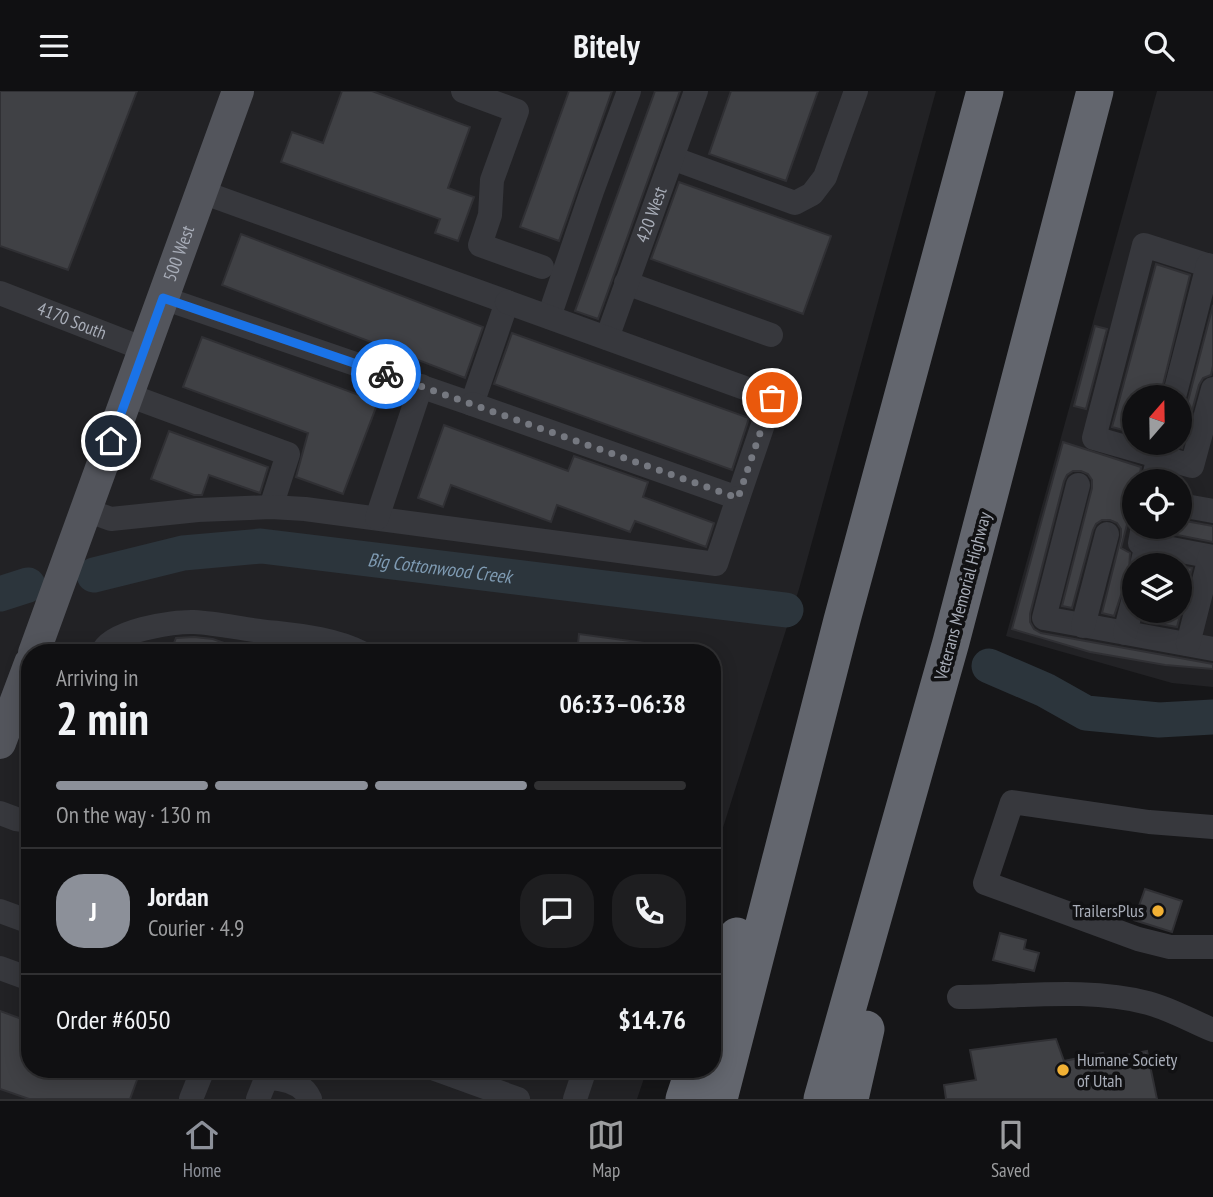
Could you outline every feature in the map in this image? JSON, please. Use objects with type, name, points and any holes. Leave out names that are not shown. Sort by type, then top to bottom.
[{"type":"highway","points":[[719,1099],[842,620],[985,91]]},
{"type":"highway","name":"Veterans Memorial Highway","points":[[822,1099],[951,642],[1094,91]]},
{"type":"highway","points":[[721,986],[842,620]]},
{"type":"highway","points":[[850,1099],[951,642]]},
{"type":"highway","points":[[684,1099],[691,1078]]},
{"type":"main road","name":"500 West","points":[[37,644],[238,91]]},
{"type":"main road","points":[[0,743],[16,680]]},
{"type":"street","points":[[463,91],[517,111],[492,180],[490,215],[480,245],[542,267]]},
{"type":"street","points":[[549,317],[629,91]]},
{"type":"street","name":"420 West","points":[[607,338],[696,91]]},
{"type":"street","points":[[672,158],[795,203],[812,194],[825,177],[856,91]]},
{"type":"street","points":[[86,510],[111,519],[198,510],[271,507],[377,518],[716,564],[772,398],[202,192]]},
{"type":"street","points":[[1122,443],[1094,438],[1144,245],[1211,266],[1177,385]]},
{"type":"street","points":[[626,283],[771,335]]},
{"type":"street","name":"4170 South","points":[[0,293],[144,349]]},
{"type":"street","points":[[163,298],[738,498]]},
{"type":"street","points":[[472,404],[507,302]]},
{"type":"street","points":[[377,518],[421,386]]},
{"type":"street","points":[[1170,455],[1192,466],[1213,389]]},
{"type":"street","points":[[128,395],[288,454],[271,507]]},
{"type":"street","points":[[1079,485],[1044,618],[1213,649]]},
{"type":"street","points":[[1192,507],[1213,511]]},
{"type":"street","points":[[1068,524],[1143,545],[1211,557],[1188,644]]},
{"type":"street","points":[[1083,625],[1107,534]]},
{"type":"street","points":[[109,644],[127,632],[192,622],[341,644]]},
{"type":"street","points":[[1125,633],[1128,623]]},
{"type":"street","points":[[1213,827],[1149,822],[1012,802],[985,883],[1138,939],[1170,947],[1213,947]]},
{"type":"street","points":[[0,813],[21,820]]},
{"type":"street","points":[[0,911],[21,919]]},
{"type":"street","points":[[0,968],[21,976]]},
{"type":"street","points":[[959,997],[1122,997],[1177,1013],[1213,1030]]},
{"type":"street","points":[[191,1099],[199,1078]]},
{"type":"street","points":[[258,1099],[269,1078],[299,1085],[310,1099]]},
{"type":"street","points":[[460,1078],[518,1099]]},
{"type":"street","points":[[575,1099],[582,1078]]},
{"type":"shaded area","points":[[0,91],[936,91],[799,589],[721,834],[721,644],[21,644],[21,1078],[644,1078],[637,1099],[0,1099]]},
{"type":"shaded area","points":[[1157,91],[1213,91],[1213,687],[1172,683],[1006,636]]},
{"type":"building","points":[[0,91],[137,91],[68,270],[0,246]]},
{"type":"building","points":[[342,91],[372,91],[470,127],[448,188],[474,197],[458,241],[435,233],[440,219],[281,162],[292,132],[323,143]]},
{"type":"building","points":[[569,91],[612,91],[559,241],[520,227]]},
{"type":"building","points":[[655,91],[680,91],[598,319],[575,311]]},
{"type":"building","points":[[731,91],[818,91],[786,181],[709,154]]},
{"type":"building","points":[[679,182],[831,236],[803,314],[651,259]]},
{"type":"building","points":[[241,234],[483,327],[465,378],[222,285]]},
{"type":"building","points":[[1156,264],[1190,275],[1163,385],[1123,385]]},
{"type":"building","points":[[1213,305],[1213,366],[1211,375],[1203,378],[1199,385],[1192,411],[1192,386]]},
{"type":"building","points":[[1095,326],[1107,329],[1086,409],[1074,406]]},
{"type":"building","points":[[512,333],[749,418],[732,470],[494,384]]},
{"type":"building","points":[[202,337],[378,402],[343,494],[296,477],[308,433],[183,387]]},
{"type":"building","points":[[1122,390],[1122,430],[1112,427]]},
{"type":"building","points":[[444,425],[568,471],[574,456],[648,482],[643,497],[714,523],[706,547],[635,521],[630,532],[557,505],[551,522],[451,485],[443,507],[418,498]]},
{"type":"building","points":[[169,431],[268,467],[260,493],[209,475],[202,495],[194,495],[151,479]]},
{"type":"building","points":[[1063,442],[1141,467],[1122,469],[1123,539],[1121,548],[1130,553],[1122,553],[1122,592],[1114,616],[1102,613],[1121,537],[1121,529],[1117,523],[1110,520],[1102,520],[1096,524],[1072,608],[1062,606],[1092,488],[1092,480],[1088,474],[1073,471],[1064,481],[1030,622],[1034,629],[1041,633],[1213,664],[1213,669],[1165,665],[1090,652],[1012,629]]},
{"type":"building","points":[[1192,522],[1213,526],[1213,542],[1192,538]]},
{"type":"building","points":[[1154,623],[1178,623],[1177,627]]},
{"type":"building","points":[[579,634],[645,643],[645,644],[578,644]]},
{"type":"building","points":[[176,638],[213,639],[227,644],[174,644]]},
{"type":"building","name":"TrailersPlus","points":[[1145,889],[1182,901],[1172,932],[1134,920]]},
{"type":"building","points":[[1000,933],[1026,940],[1024,949],[1039,953],[1034,971],[993,960]]},
{"type":"building","points":[[0,1011],[21,1019],[21,1078],[138,1078],[130,1099],[29,1099],[0,1089]]},
{"type":"building","name":"Humane Society of Utah","points":[[1056,1039],[1064,1061],[1103,1053],[1106,1059],[1147,1051],[1157,1099],[946,1099],[944,1085],[976,1080],[970,1050]]},
{"type":"waterway","name":"Big Cottonwood Creek","points":[[94,575],[183,553],[261,546],[786,610]]},
{"type":"waterway","name":"Big Cottonwood Creek","points":[[0,594],[28,585]]},
{"type":"waterway","name":"Big Cottonwood Creek","points":[[989,666],[1045,690],[1086,713],[1159,720],[1213,717]]},
{"type":"way so far","points":[[386,374],[738,498],[772,398]]},
{"type":"place","name":"TrailersPlus","points":[[1158,911]]},
{"type":"place","name":"Humane Society of Utah","points":[[1063,1070]]},
{"type":"route","points":[[111,441],[163,298],[386,374]]}]
